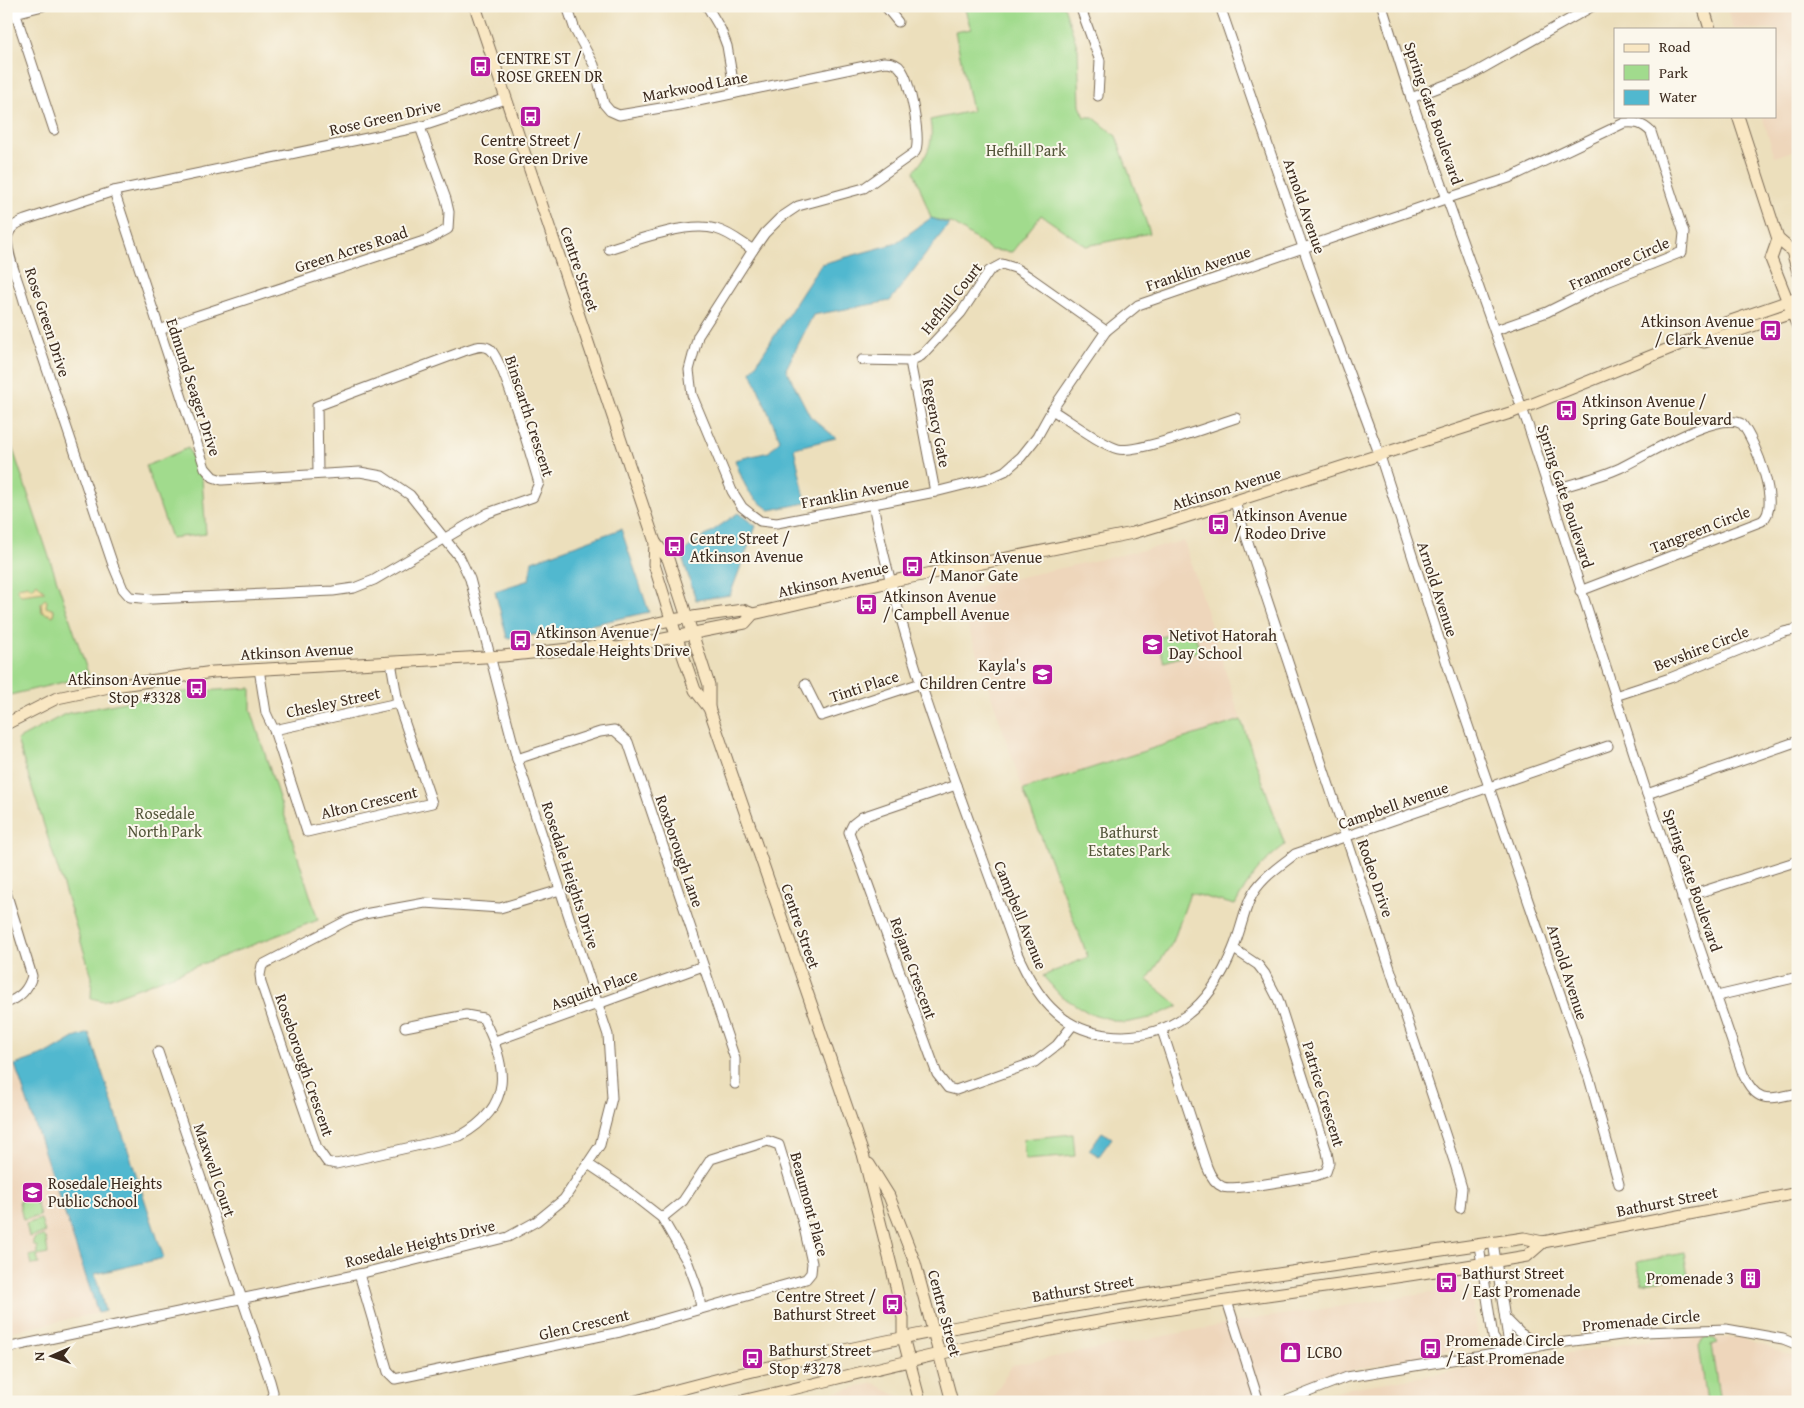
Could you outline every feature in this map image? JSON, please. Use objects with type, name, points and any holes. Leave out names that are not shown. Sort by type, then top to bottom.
[{"type":"main road","name":"Centre Street","points":[[475,6],[655,542],[668,559],[709,685],[709,708]]},
{"type":"main road","points":[[1703,6],[1710,28]]},
{"type":"main road","points":[[1739,118],[1778,239],[1792,251],[1798,272]]},
{"type":"main road","points":[[1778,239],[1771,259],[1792,299],[1798,327]]},
{"type":"main road","name":"Atkinson Avenue","points":[[6,724],[57,698],[213,672],[491,657],[598,646],[618,648],[744,623],[753,614],[890,583],[1133,533],[1235,503],[1523,409],[1693,340],[1700,332],[1792,299]]},
{"type":"main road","name":"Atkinson Avenue","points":[[1693,340],[1704,342],[1795,312]]},
{"type":"main road","name":"Centre Street","points":[[655,542],[654,564],[676,635],[695,690],[709,708],[863,1154],[897,1291],[903,1318],[903,1337],[920,1402]]},
{"type":"main road","name":"Atkinson Avenue","points":[[598,646],[617,632],[671,620],[743,610],[753,614]]},
{"type":"main road","name":"Centre Street","points":[[863,1154],[889,1196],[912,1255],[952,1402]]},
{"type":"main road","name":"Bathurst Street","points":[[633,1402],[727,1376],[903,1337],[1020,1314],[1179,1288],[1493,1242],[1524,1238],[1543,1242],[1798,1193]]},
{"type":"main road","name":"Bathurst Street","points":[[738,1402],[939,1354],[1135,1314],[1527,1256],[1543,1242]]},
{"type":"street","points":[[43,6],[14,9],[54,130]]},
{"type":"street","name":"Markwood Lane","points":[[567,6],[575,30],[594,65],[604,104],[613,113],[626,114],[884,62],[898,66]]},
{"type":"street","points":[[707,6],[721,30],[736,93]]},
{"type":"street","points":[[885,6],[898,22]]},
{"type":"street","points":[[1080,6],[1100,61],[1098,96]]},
{"type":"street","name":"Arnold Avenue","points":[[1220,6],[1303,248],[1380,456],[1489,787],[1589,1078],[1619,1184]]},
{"type":"street","name":"Spring Gate Boulevard","points":[[1382,6],[1411,98],[1496,330],[1551,491],[1580,591],[1682,898],[1743,1074],[1754,1094],[1767,1098],[1798,1093]]},
{"type":"street","points":[[1411,98],[1469,76],[1593,6]]},
{"type":"street","name":"Franklin Avenue","points":[[898,66],[907,81],[918,133],[918,147],[915,152],[864,188],[810,202],[788,212],[773,224],[753,250],[698,336],[689,370],[692,396],[732,491],[742,507],[760,521],[768,523],[935,492],[987,479],[1005,472],[1021,458],[1032,444],[1052,410],[1106,331],[1138,305],[1448,198]]},
{"type":"street","name":"Rose Green Drive","points":[[445,538],[374,580],[354,588],[333,591],[152,599],[130,597],[123,588],[113,565],[24,301],[8,245],[8,235],[13,225],[114,191],[420,127],[505,100]]},
{"type":"street","name":"Franmore Circle","points":[[1448,198],[1509,178],[1624,123],[1637,122],[1651,132],[1684,233],[1682,252],[1607,282],[1547,312],[1496,330]]},
{"type":"street","name":"Green Acres Road","points":[[160,330],[193,317],[430,239],[448,229],[449,212],[446,199],[420,127]]},
{"type":"street","name":"Edmund Seager Drive","points":[[114,191],[205,468],[213,477],[222,480],[318,473],[360,472],[382,476],[410,495],[460,558],[470,579],[491,657]]},
{"type":"street","points":[[609,249],[675,231],[708,227],[717,229],[753,250]]},
{"type":"street","name":"Hefhill Court","points":[[910,360],[921,356],[940,338],[961,313],[990,271],[1002,264],[1016,268],[1106,331]]},
{"type":"street","name":"Binscarth Crescent","points":[[318,473],[316,406],[464,351],[478,347],[491,349],[504,377],[539,483],[533,497],[528,500],[488,513],[445,538]]},
{"type":"street","points":[[862,360],[910,360]]},
{"type":"street","name":"Regency Gate","points":[[910,360],[935,492]]},
{"type":"street","points":[[1052,410],[1112,446],[1127,450],[1188,434],[1236,418]]},
{"type":"street","name":"Tangreen Circle","points":[[1551,491],[1618,468],[1666,444],[1723,420],[1736,420],[1742,424],[1765,477],[1770,510],[1767,517],[1762,521],[1580,591]]},
{"type":"street","name":"Rodeo Drive","points":[[1235,503],[1455,1164],[1462,1188],[1460,1208]]},
{"type":"street","name":"Campbell Avenue","points":[[873,504],[890,583],[921,683],[956,785],[1024,969],[1046,1003],[1072,1026],[1096,1034],[1129,1038],[1162,1030],[1187,1015],[1214,988],[1234,949],[1251,898],[1265,878],[1295,854],[1346,838],[1608,746]]},
{"type":"street","name":"Bevshire Circle","points":[[1615,696],[1670,678],[1784,632],[1798,629]]},
{"type":"street","name":"Rosedale Heights Drive","points":[[6,1348],[359,1274],[508,1237],[537,1221],[564,1199],[600,1145],[612,1098],[608,1035],[517,759],[491,657]]},
{"type":"street","name":"Alton Crescent","points":[[259,669],[266,713],[274,730],[307,832],[388,815],[432,803],[398,703],[391,662]]},
{"type":"street","name":"Tinti Place","points":[[805,684],[821,716],[921,683]]},
{"type":"street","name":"Chesley Street","points":[[274,730],[398,703]]},
{"type":"street","name":"Roxborough Lane","points":[[517,759],[600,732],[614,730],[628,742],[735,1059],[735,1084]]},
{"type":"street","points":[[1647,794],[1798,742]]},
{"type":"street","name":"Rejane Crescent","points":[[956,785],[862,817],[853,824],[849,832],[936,1074],[948,1088],[956,1090],[1035,1062],[1057,1045],[1072,1026]]},
{"type":"street","points":[[1682,898],[1798,861]]},
{"type":"street","name":"Roseborough Crescent","points":[[405,1027],[476,1015],[483,1018],[496,1041],[501,1072],[496,1103],[478,1126],[460,1136],[336,1164],[327,1162],[317,1148],[273,1020],[261,983],[262,965],[274,957],[348,920],[364,914],[425,903],[500,908],[560,890]]},
{"type":"street","points":[[6,892],[32,976],[30,985],[23,994],[6,1003]]},
{"type":"street","name":"Patrice Crescent","points":[[1162,1030],[1211,1178],[1225,1188],[1315,1176],[1326,1172],[1329,1163],[1327,1152],[1278,999],[1266,974],[1258,965],[1234,949]]},
{"type":"street","name":"Asquith Place","points":[[496,1041],[598,1002],[703,966]]},
{"type":"street","points":[[1717,996],[1798,977]]},
{"type":"street","name":"Maxwell Court","points":[[158,1052],[274,1392],[271,1402]]},
{"type":"street","name":"Beaumont Place","points":[[662,1218],[683,1201],[711,1159],[768,1141],[779,1146],[803,1223],[812,1262],[812,1274],[794,1284],[702,1308]]},
{"type":"street","points":[[588,1164],[621,1186],[662,1218],[688,1263],[698,1290],[702,1308]]},
{"type":"street","points":[[1493,1242],[1508,1338],[1503,1352]]},
{"type":"street","points":[[1478,1245],[1493,1337],[1503,1352]]},
{"type":"street","name":"Glen Crescent","points":[[359,1274],[388,1372],[395,1379],[620,1332],[702,1308]]},
{"type":"street","points":[[1227,1301],[1259,1402]]},
{"type":"street","points":[[1505,1318],[1520,1333],[1541,1346]]},
{"type":"street","name":"Promenade Circle","points":[[1283,1402],[1347,1377],[1541,1346],[1645,1332],[1726,1328],[1784,1339],[1798,1345]]},
{"type":"shaded area","points":[[1726,6],[1798,6],[1798,149],[1775,157],[1763,118],[1776,118],[1776,28],[1733,28]]},
{"type":"shaded area","points":[[1184,541],[1241,720],[1023,790],[956,591]]},
{"type":"shaded area","name":"Rosedale Heights Public School","points":[[14,1063],[98,1313],[6,1333],[6,1066]]},
{"type":"shaded area","points":[[1457,1289],[1472,1298],[1479,1344],[1320,1377],[1252,1402],[990,1402],[1012,1365],[1254,1319]]},
{"type":"shaded area","points":[[1675,1336],[1742,1338],[1798,1357],[1798,1402],[1304,1402],[1350,1388]]},
{"type":"shaded area","points":[[874,1383],[908,1402],[794,1402]]},
{"type":"green space","name":"Hefhill Park","points":[[964,6],[1064,6],[1078,49],[1080,106],[1085,117],[1093,117],[1116,136],[1150,233],[1086,246],[1041,215],[1012,252],[991,250],[954,224],[931,218],[914,171],[927,153],[931,141],[930,120],[972,111],[955,32],[971,29]]},
{"type":"green space","points":[[6,429],[89,676],[6,696]]},
{"type":"green space","points":[[188,448],[202,479],[206,534],[171,538],[146,466]]},
{"type":"green space","points":[[1193,628],[1200,651],[1164,662],[1157,638]]},
{"type":"green space","name":"Rosedale North Park","points":[[251,688],[251,710],[318,920],[103,1001],[91,998],[92,977],[17,740],[65,714],[169,693]]},
{"type":"green space","name":"Bathurst Estates Park","points":[[1241,720],[1285,845],[1257,872],[1245,887],[1235,905],[1190,893],[1173,942],[1147,980],[1179,1006],[1150,1018],[1124,1023],[1089,1013],[1061,996],[1043,976],[1088,957],[1023,790]]},
{"type":"green space","points":[[1073,1134],[1075,1156],[1025,1160],[1023,1139]]},
{"type":"green space","points":[[35,1197],[40,1216],[23,1220],[19,1201]]},
{"type":"green space","points":[[41,1219],[45,1233],[29,1237],[26,1224]]},
{"type":"green space","points":[[43,1236],[46,1239],[48,1254],[37,1256],[39,1264],[31,1265],[29,1256],[37,1254],[37,1247],[33,1245],[33,1241],[35,1238]]},
{"type":"green space","points":[[1684,1253],[1688,1275],[1642,1284],[1637,1262]]},
{"type":"green space","points":[[1707,1337],[1715,1339],[1718,1343],[1711,1345],[1720,1402],[1707,1402],[1699,1346],[1702,1340]]},
{"type":"sand","points":[[37,583],[45,592],[21,595],[17,591],[18,587],[28,585],[32,589]]},
{"type":"sand","points":[[45,599],[47,601],[46,607],[54,610],[53,616],[42,612],[41,603]]},
{"type":"water","points":[[931,218],[949,224],[890,301],[813,315],[786,369],[810,416],[836,438],[794,448],[806,503],[770,510],[747,489],[735,460],[769,452],[780,440],[751,372],[821,264],[894,244]]},
{"type":"water","points":[[738,513],[756,526],[730,595],[696,600],[681,553]]},
{"type":"water","points":[[621,529],[649,612],[553,633],[507,638],[495,591],[529,580],[532,561]]},
{"type":"water","points":[[89,1033],[164,1258],[95,1274],[105,1311],[98,1313],[15,1065],[49,1053],[74,1038]]},
{"type":"water","points":[[1102,1132],[1112,1138],[1099,1156],[1089,1150]]},
{"type":"place","name":"CENTRE ST / ROSE GREEN DR","points":[[481,67]]},
{"type":"place","name":"Centre Street / Rose Green Drive","points":[[531,116]]},
{"type":"place","name":"Atkinson Avenue / Clark Avenue","points":[[1770,330]]},
{"type":"place","name":"Atkinson Avenue / Spring Gate Boulevard","points":[[1566,410]]},
{"type":"place","name":"Atkinson Avenue / Rodeo Drive","points":[[1218,524]]},
{"type":"place","name":"Centre Street / Atkinson Avenue","points":[[674,547]]},
{"type":"place","name":"Atkinson Avenue / Manor Gate","points":[[913,566]]},
{"type":"place","name":"Atkinson Avenue / Campbell Avenue","points":[[867,605]]},
{"type":"place","name":"Atkinson Avenue / Rosedale Heights Drive","points":[[520,641]]},
{"type":"place","name":"Netivot Hatorah Day School","points":[[1153,644]]},
{"type":"place","name":"Kayla's Children Centre","points":[[1042,674]]},
{"type":"place","name":"Atkinson Avenue Stop #3328","points":[[197,688]]},
{"type":"place","name":"Rosedale Heights Public School","points":[[32,1192]]},
{"type":"place","name":"Promenade 3","points":[[1750,1278]]},
{"type":"place","name":"Bathurst Street / East Promenade","points":[[1446,1282]]},
{"type":"place","name":"Centre Street / Bathurst Street","points":[[892,1305]]},
{"type":"place","name":"Promenade Circle / East Promenade","points":[[1430,1349]]},
{"type":"place","name":"LCBO","points":[[1291,1352]]},
{"type":"place","name":"Bathurst Street Stop #3278","points":[[753,1359]]}]
